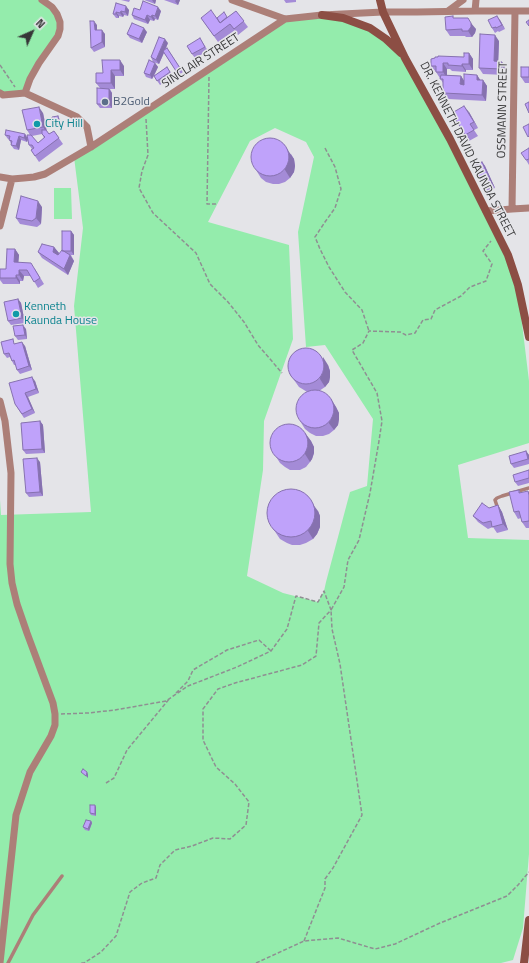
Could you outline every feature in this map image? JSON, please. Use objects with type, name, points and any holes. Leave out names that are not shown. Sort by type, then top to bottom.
[{"type":"street","points":[[22,93],[30,78],[58,36],[60,29],[60,22],[57,14],[52,7],[42,0]]},
{"type":"street","points":[[232,0],[284,19],[322,15],[383,12],[475,10],[529,11]]},
{"type":"street","name":"DR. KENNETH DAVID KAUNDA STREET","points":[[380,0],[383,12],[405,58],[450,139],[508,255],[518,285],[529,337]]},
{"type":"street","points":[[448,11],[463,0]]},
{"type":"street","points":[[475,10],[476,0]]},
{"type":"street","name":"OSSMANN STREET","points":[[512,209],[515,11]]},
{"type":"street","points":[[322,15],[343,18],[370,28],[386,39],[405,58]]},
{"type":"street","name":"SINCLAIR STREET","points":[[0,177],[12,179],[34,177],[45,174],[91,147],[284,19]]},
{"type":"street","points":[[0,93],[3,95],[22,93],[77,117],[87,127],[91,147]]},
{"type":"street","points":[[0,226],[12,179]]},
{"type":"street","points":[[486,211],[529,208]]},
{"type":"street","points":[[0,402],[5,421],[11,473],[10,557],[12,583],[17,604],[54,703],[55,714],[55,725],[51,736],[30,772],[16,815],[0,963]]},
{"type":"street","points":[[524,963],[529,920]]},
{"type":"lane","points":[[498,509],[495,500],[502,496],[529,488]]},
{"type":"lane","points":[[8,963],[33,915],[62,876]]},
{"type":"path","points":[[0,64],[22,93]]},
{"type":"path","points":[[209,69],[207,204],[218,204]]},
{"type":"path","points":[[145,111],[148,155],[142,171],[139,188],[153,213],[196,253],[210,284],[228,302],[244,322],[258,345],[282,373]]},
{"type":"path","points":[[80,963],[84,963],[101,952],[116,936],[130,892],[142,883],[156,878],[160,865],[175,850],[192,846],[213,838],[230,839],[246,825],[249,802],[235,784],[216,767],[204,740],[203,709],[218,689],[302,665],[316,656],[318,623],[331,610],[344,587],[348,560],[359,540],[370,493],[382,421],[377,393],[352,350],[363,343],[369,331],[362,310],[345,292],[329,267],[315,237],[335,208],[340,189],[335,167],[325,148]]},
{"type":"path","points":[[369,331],[400,332],[406,335],[415,332],[423,320],[431,319],[435,310],[461,296],[470,287],[486,281],[492,264],[483,251],[497,232]]},
{"type":"path","points":[[55,714],[115,710],[166,701],[188,686],[237,667],[271,651],[287,629],[296,596],[318,602],[324,591],[331,610],[332,629],[340,664],[362,815],[333,868],[325,879],[325,888],[304,942]]},
{"type":"path","points":[[106,783],[114,778],[127,750],[165,704],[188,681],[193,670],[227,650],[259,640],[271,651]]},
{"type":"path","points":[[256,963],[304,942],[338,938],[375,949],[395,944],[440,923],[507,896],[529,872]]},
{"type":"green space","points":[[0,0],[42,0],[52,7],[60,29],[25,93],[0,93]]},
{"type":"green space","points":[[322,15],[370,28],[405,58],[508,255],[519,299],[529,381],[529,443],[458,465],[468,538],[529,540],[529,854],[523,928],[513,960],[501,963],[0,963],[0,500],[1,515],[91,512],[74,306],[83,228],[74,157],[285,19]],"holes":[[[275,128],[306,142],[314,157],[298,232],[306,347],[325,345],[373,419],[367,486],[350,492],[324,591],[318,602],[283,593],[247,576],[263,470],[264,421],[293,339],[289,245],[208,222],[250,141]]]},
{"type":"green space","points":[[54,188],[71,188],[72,219],[54,219]]},
{"type":"building","points":[[143,1],[158,7],[155,16],[152,15],[151,17],[147,15],[145,20],[132,15],[134,8],[140,10]]},
{"type":"building","points":[[116,3],[126,6],[125,12],[121,11],[120,13],[116,12],[116,14],[113,14]]},
{"type":"building","points":[[211,10],[220,23],[236,11],[244,21],[234,29],[230,24],[214,36],[201,18]]},
{"type":"building","points":[[224,12],[227,17],[220,23],[217,18]]},
{"type":"building","points":[[453,16],[453,18],[468,18],[471,23],[471,27],[468,31],[462,31],[462,29],[446,30],[445,17]]},
{"type":"building","points":[[497,16],[502,25],[492,28],[488,20]]},
{"type":"building","points":[[90,21],[94,21],[95,30],[102,30],[102,42],[91,48]]},
{"type":"building","points":[[132,23],[144,28],[139,39],[127,34]]},
{"type":"building","points":[[480,34],[495,35],[494,61],[502,62],[501,69],[479,68]]},
{"type":"building","points":[[159,37],[165,39],[156,60],[151,57]]},
{"type":"building","points":[[200,38],[205,47],[192,54],[187,46]]},
{"type":"building","points":[[167,48],[180,68],[176,71],[163,51]]},
{"type":"building","points":[[464,53],[469,53],[469,64],[462,64],[462,66],[443,63],[443,72],[436,72],[436,66],[431,66],[431,59],[435,57],[464,57]]},
{"type":"building","points":[[102,60],[120,60],[120,70],[111,70],[111,83],[96,83],[96,73],[103,73]]},
{"type":"building","points":[[149,60],[155,63],[150,75],[144,73]]},
{"type":"building","points":[[167,67],[170,72],[157,81],[154,76]]},
{"type":"building","points":[[521,67],[529,67],[529,77],[521,77]]},
{"type":"building","points":[[464,74],[477,75],[477,80],[483,80],[482,95],[444,93],[443,79],[440,79],[441,75],[461,76],[460,84],[464,85]]},
{"type":"building","points":[[97,88],[109,89],[109,104],[97,104]]},
{"type":"building","points":[[529,102],[529,113],[525,104]]},
{"type":"building","points":[[464,106],[474,122],[470,124],[474,130],[465,135],[452,113]]},
{"type":"building","points":[[39,107],[43,127],[27,130],[22,110]]},
{"type":"building","points":[[58,116],[60,125],[54,126],[52,117]]},
{"type":"building","points":[[529,124],[529,136],[528,137],[523,127]]},
{"type":"building","points":[[6,130],[25,134],[24,138],[19,136],[16,146],[11,145],[12,141],[9,140],[10,136],[5,135]]},
{"type":"building","points":[[42,130],[46,130],[49,134],[54,131],[59,138],[35,156],[31,150],[34,148],[32,145],[29,145],[27,135],[31,135],[38,143],[45,137],[42,134]]},
{"type":"building","points":[[270,138],[280,141],[286,147],[289,157],[286,167],[280,173],[270,176],[260,173],[254,167],[251,157],[254,147],[260,141]]},
{"type":"building","points":[[529,148],[529,159],[526,160],[521,153]]},
{"type":"building","points":[[482,162],[492,184],[484,187],[474,166]]},
{"type":"building","points":[[21,196],[38,201],[36,218],[32,221],[16,218]]},
{"type":"building","points":[[62,231],[71,231],[71,251],[62,251]]},
{"type":"building","points":[[42,244],[54,247],[53,252],[58,255],[62,250],[70,255],[64,269],[38,252]]},
{"type":"building","points":[[7,249],[15,249],[14,262],[31,263],[40,278],[34,282],[27,270],[19,270],[19,275],[16,275],[16,278],[0,278],[0,269],[6,269]]},
{"type":"building","name":"Kenneth Kaunda House","points":[[18,299],[22,318],[8,321],[4,302]]},
{"type":"building","points":[[23,325],[25,335],[15,336],[13,326]]},
{"type":"building","points":[[13,339],[14,344],[22,342],[29,366],[17,370],[14,360],[12,361],[9,353],[4,354],[1,342]]},
{"type":"building","points":[[310,348],[319,353],[323,359],[323,373],[319,379],[310,384],[302,384],[293,379],[289,373],[288,362],[293,353],[299,349]]},
{"type":"building","points":[[32,377],[36,389],[25,393],[32,409],[22,414],[15,404],[9,383]]},
{"type":"building","points":[[315,390],[325,393],[331,399],[334,409],[331,419],[325,425],[315,428],[305,425],[299,419],[296,409],[299,399],[305,393]]},
{"type":"building","points":[[40,421],[42,449],[23,450],[21,423]]},
{"type":"building","points":[[289,424],[299,427],[305,433],[308,443],[305,453],[299,459],[289,462],[279,459],[273,453],[270,443],[273,433],[279,427]]},
{"type":"building","points":[[526,451],[528,459],[511,464],[509,456]]},
{"type":"building","points":[[37,458],[40,492],[26,493],[23,459]]},
{"type":"building","points":[[529,470],[529,478],[515,482],[513,475]]},
{"type":"building","points":[[291,489],[300,491],[308,496],[313,504],[315,513],[313,522],[308,530],[300,535],[291,537],[282,535],[274,530],[269,522],[267,513],[269,504],[274,496],[282,491]]},
{"type":"building","points":[[519,490],[519,493],[528,491],[529,521],[522,522],[519,511],[514,512],[509,492]]},
{"type":"building","points":[[482,503],[489,508],[498,505],[503,524],[492,527],[491,521],[483,523],[473,516]]},
{"type":"building","points":[[83,769],[87,772],[86,776],[81,772]]},
{"type":"building","points":[[90,805],[95,805],[95,814],[90,813]]},
{"type":"building","points":[[86,820],[91,821],[88,829],[83,827]]},
{"type":"place","name":"B2Gold","points":[[105,102]]},
{"type":"place","name":"City Hill","points":[[37,124]]},
{"type":"place","name":"Kenneth Kaunda House","points":[[16,314]]}]
